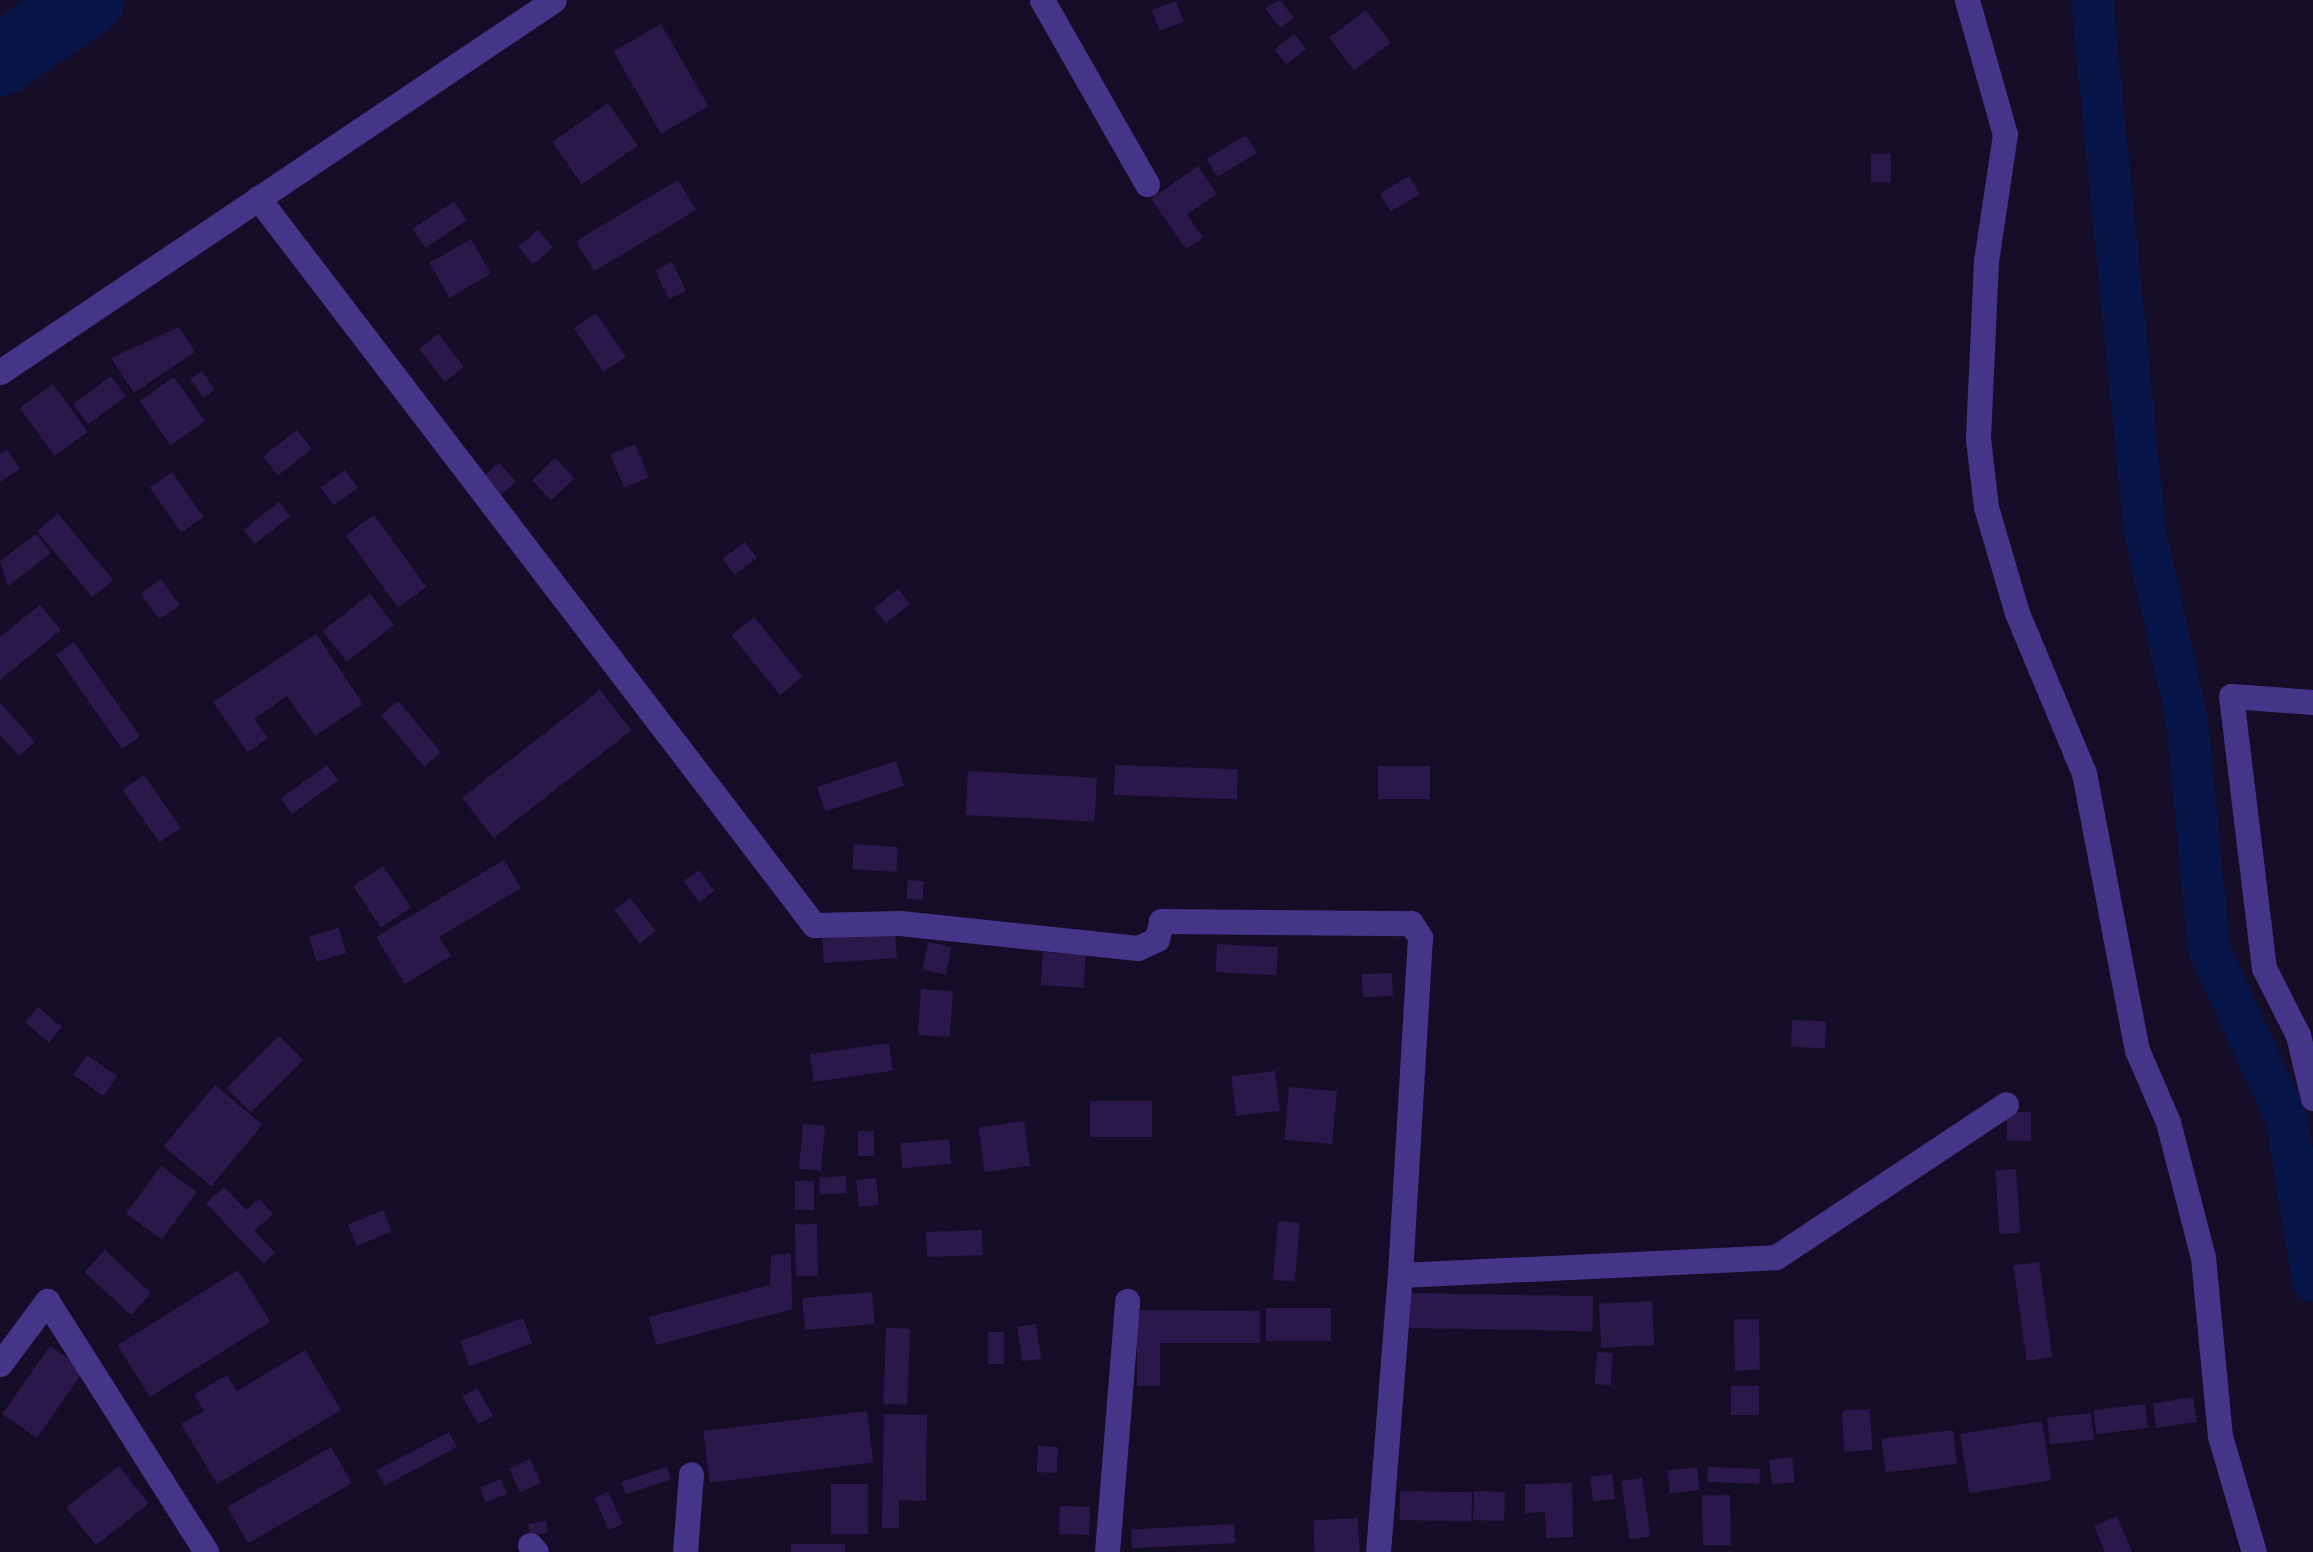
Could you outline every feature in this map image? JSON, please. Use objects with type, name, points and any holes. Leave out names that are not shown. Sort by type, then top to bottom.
[{"type":"street","points":[[0,372],[554,0]]},
{"type":"street","points":[[1042,0],[1147,184]]},
{"type":"street","points":[[1967,0],[2004,134],[1985,280],[1978,439],[1986,508],[2017,613],[2084,773],[2137,1050],[2168,1122],[2203,1256],[2220,1436],[2254,1552]]},
{"type":"street","points":[[258,198],[814,925],[900,923],[1138,948],[1157,938],[1161,922],[1410,923],[1420,936],[1400,1275],[1378,1552]]},
{"type":"street","points":[[2313,702],[2230,696],[2264,968],[2298,1035],[2313,1098]]},
{"type":"street","points":[[1400,1275],[1776,1256],[2006,1104]]},
{"type":"street","points":[[0,1364],[47,1301],[206,1552]]},
{"type":"street","points":[[1107,1552],[1127,1301]]},
{"type":"street","points":[[685,1552],[690,1474]]},
{"type":"building","points":[[1280,0],[1294,18],[1280,28],[1265,8]]},
{"type":"building","points":[[1176,1],[1184,22],[1160,31],[1152,10]]},
{"type":"building","points":[[1366,10],[1391,43],[1354,70],[1329,38]]},
{"type":"building","points":[[661,24],[708,106],[661,134],[613,52]]},
{"type":"building","points":[[1294,34],[1306,49],[1287,64],[1275,50]]},
{"type":"building","points":[[608,103],[638,146],[582,185],[552,142]]},
{"type":"building","points":[[1246,135],[1257,153],[1217,177],[1207,159]]},
{"type":"building","points":[[1871,154],[1891,154],[1891,182],[1871,182]]},
{"type":"building","points":[[1198,166],[1217,194],[1187,214],[1203,238],[1186,249],[1151,199]]},
{"type":"building","points":[[1409,176],[1420,194],[1391,212],[1380,194]]},
{"type":"building","points":[[678,180],[696,210],[594,271],[576,241]]},
{"type":"building","points":[[454,201],[467,220],[425,248],[413,229]]},
{"type":"building","points":[[538,230],[553,248],[533,264],[518,247]]},
{"type":"building","points":[[471,239],[491,274],[449,298],[429,263]]},
{"type":"building","points":[[672,262],[686,291],[669,299],[655,270]]},
{"type":"building","points":[[596,313],[626,357],[603,372],[574,328]]},
{"type":"building","points":[[179,327],[195,352],[134,393],[111,358]]},
{"type":"building","points":[[438,334],[464,367],[445,382],[419,349]]},
{"type":"building","points":[[202,371],[215,390],[203,398],[190,379]]},
{"type":"building","points":[[111,376],[126,396],[89,424],[73,404]]},
{"type":"building","points":[[174,377],[205,421],[171,445],[140,401]]},
{"type":"building","points":[[53,384],[88,432],[55,456],[20,408]]},
{"type":"building","points":[[297,430],[312,449],[278,475],[263,456]]},
{"type":"building","points":[[635,444],[649,477],[624,488],[610,455]]},
{"type":"building","points":[[7,449],[20,469],[0,482],[0,454]]},
{"type":"building","points":[[555,458],[574,478],[551,500],[532,480]]},
{"type":"building","points":[[499,463],[516,482],[500,496],[483,477]]},
{"type":"building","points":[[345,470],[358,488],[334,505],[321,488]]},
{"type":"building","points":[[172,472],[204,517],[181,533],[150,487]]},
{"type":"building","points":[[279,502],[290,516],[255,544],[244,530]]},
{"type":"building","points":[[58,514],[113,580],[93,597],[37,531]]},
{"type":"building","points":[[374,515],[426,587],[398,608],[346,536]]},
{"type":"building","points":[[36,534],[51,553],[8,586],[0,561]]},
{"type":"building","points":[[745,542],[757,558],[735,575],[723,559]]},
{"type":"building","points":[[161,579],[180,605],[160,620],[141,594]]},
{"type":"building","points":[[898,589],[910,604],[886,623],[874,609]]},
{"type":"building","points":[[370,594],[394,625],[347,662],[323,631]]},
{"type":"building","points":[[40,605],[61,630],[0,680],[0,637]]},
{"type":"building","points":[[754,617],[802,677],[780,695],[731,635]]},
{"type":"building","points":[[316,634],[363,704],[315,736],[287,696],[254,719],[268,738],[248,752],[213,702]]},
{"type":"building","points":[[74,642],[140,736],[122,749],[56,655]]},
{"type":"building","points":[[600,690],[631,730],[493,838],[462,798]]},
{"type":"building","points":[[398,701],[441,752],[424,766],[381,715]]},
{"type":"building","points":[[0,702],[35,742],[19,756],[0,735]]},
{"type":"building","points":[[896,761],[904,786],[825,811],[817,787]]},
{"type":"building","points":[[327,765],[338,780],[292,814],[281,799]]},
{"type":"building","points":[[1115,765],[1238,769],[1237,799],[1114,795]]},
{"type":"building","points":[[1378,766],[1430,766],[1430,799],[1378,799]]},
{"type":"building","points":[[968,771],[1097,778],[1095,822],[966,815]]},
{"type":"building","points":[[144,775],[181,827],[159,842],[123,790]]},
{"type":"building","points":[[854,844],[898,847],[896,872],[852,869]]},
{"type":"building","points":[[504,860],[521,888],[439,937],[451,956],[405,984],[376,937]]},
{"type":"building","points":[[383,866],[411,907],[381,928],[353,886]]},
{"type":"building","points":[[699,870],[714,891],[699,902],[684,881]]},
{"type":"building","points":[[908,880],[924,881],[923,900],[907,899]]},
{"type":"building","points":[[630,898],[656,931],[640,943],[614,910]]},
{"type":"building","points":[[339,928],[346,953],[316,962],[309,937]]},
{"type":"building","points":[[895,932],[897,958],[824,963],[822,937]]},
{"type":"building","points":[[928,942],[951,947],[946,974],[922,969]]},
{"type":"building","points":[[1217,944],[1278,947],[1276,975],[1216,972]]},
{"type":"building","points":[[1043,952],[1086,955],[1084,988],[1041,985]]},
{"type":"building","points":[[1392,973],[1393,996],[1363,997],[1362,974]]},
{"type":"building","points":[[921,989],[953,991],[950,1037],[918,1035]]},
{"type":"building","points":[[38,1007],[62,1027],[49,1042],[25,1022]]},
{"type":"building","points":[[1792,1020],[1826,1021],[1825,1048],[1791,1047]]},
{"type":"building","points":[[279,1036],[303,1060],[251,1112],[227,1088]]},
{"type":"building","points":[[889,1043],[893,1071],[814,1082],[810,1054]]},
{"type":"building","points":[[87,1055],[117,1076],[104,1096],[73,1075]]},
{"type":"building","points":[[1275,1071],[1280,1111],[1236,1116],[1231,1076]]},
{"type":"building","points":[[215,1085],[262,1125],[211,1186],[164,1146]]},
{"type":"building","points":[[1289,1087],[1337,1091],[1332,1144],[1284,1140]]},
{"type":"building","points":[[1090,1101],[1152,1101],[1152,1137],[1090,1137]]},
{"type":"building","points":[[2007,1112],[2031,1112],[2031,1141],[2007,1141]]},
{"type":"building","points":[[1024,1121],[1030,1166],[985,1172],[978,1127]]},
{"type":"building","points":[[803,1124],[825,1126],[821,1171],[799,1169]]},
{"type":"building","points":[[858,1131],[874,1131],[874,1156],[858,1156]]},
{"type":"building","points":[[949,1139],[951,1164],[902,1168],[900,1143]]},
{"type":"building","points":[[161,1166],[197,1192],[162,1240],[126,1214]]},
{"type":"building","points":[[2016,1169],[2020,1233],[2000,1234],[1995,1170]]},
{"type":"building","points":[[846,1176],[847,1193],[820,1194],[819,1177]]},
{"type":"building","points":[[876,1178],[879,1205],[859,1207],[856,1180]]},
{"type":"building","points":[[795,1181],[814,1181],[814,1210],[795,1210]]},
{"type":"building","points":[[224,1187],[246,1210],[259,1199],[273,1214],[254,1231],[275,1253],[263,1263],[206,1203]]},
{"type":"building","points":[[383,1210],[392,1231],[357,1246],[348,1225]]},
{"type":"building","points":[[1278,1221],[1300,1223],[1295,1282],[1273,1280]]},
{"type":"building","points":[[795,1224],[817,1224],[818,1276],[796,1276]]},
{"type":"building","points":[[982,1230],[983,1255],[927,1257],[926,1232]]},
{"type":"building","points":[[105,1250],[151,1293],[131,1315],[85,1272]]},
{"type":"building","points":[[791,1253],[792,1309],[656,1345],[649,1317],[770,1285],[771,1255]]},
{"type":"building","points":[[2039,1262],[2052,1357],[2027,1361],[2013,1266]]},
{"type":"building","points":[[238,1270],[270,1322],[150,1397],[118,1345]]},
{"type":"building","points":[[872,1292],[875,1324],[805,1330],[802,1298]]},
{"type":"building","points":[[1410,1293],[1593,1296],[1592,1331],[1409,1328]]},
{"type":"building","points":[[1652,1301],[1654,1345],[1601,1348],[1599,1304]]},
{"type":"building","points":[[1266,1308],[1331,1308],[1331,1341],[1266,1341]]},
{"type":"building","points":[[1137,1310],[1260,1311],[1260,1343],[1160,1343],[1160,1386],[1137,1386]]},
{"type":"building","points":[[523,1318],[532,1343],[469,1366],[460,1341]]},
{"type":"building","points":[[1734,1319],[1759,1319],[1760,1370],[1735,1370]]},
{"type":"building","points":[[1036,1324],[1041,1359],[1022,1361],[1017,1327]]},
{"type":"building","points":[[886,1328],[910,1329],[907,1405],[883,1404]]},
{"type":"building","points":[[988,1332],[1004,1332],[1004,1364],[988,1364]]},
{"type":"building","points":[[50,1346],[84,1370],[37,1438],[2,1414]]},
{"type":"building","points":[[305,1350],[341,1410],[217,1484],[181,1424],[204,1411],[194,1395],[227,1375],[237,1391]]},
{"type":"building","points":[[1597,1352],[1613,1353],[1611,1385],[1595,1384]]},
{"type":"building","points":[[1731,1386],[1759,1386],[1759,1415],[1731,1415]]},
{"type":"building","points":[[477,1388],[493,1416],[478,1424],[462,1396]]},
{"type":"building","points":[[2193,1397],[2197,1422],[2156,1428],[2153,1403]]},
{"type":"building","points":[[2145,1404],[2148,1428],[2096,1434],[2093,1410]]},
{"type":"building","points":[[1870,1409],[1872,1450],[1844,1451],[1842,1410]]},
{"type":"building","points":[[867,1411],[873,1463],[710,1483],[703,1431]]},
{"type":"building","points":[[2091,1413],[2094,1440],[2050,1444],[2047,1418]]},
{"type":"building","points":[[884,1414],[927,1415],[926,1501],[899,1500],[899,1528],[882,1528]]},
{"type":"building","points":[[2042,1421],[2051,1480],[1969,1493],[1960,1434]]},
{"type":"building","points":[[1953,1430],[1957,1464],[1886,1473],[1882,1439]]},
{"type":"building","points":[[449,1432],[457,1447],[385,1486],[377,1470]]},
{"type":"building","points":[[1038,1446],[1058,1447],[1057,1473],[1037,1472]]},
{"type":"building","points":[[331,1447],[352,1483],[248,1543],[227,1507]]},
{"type":"building","points":[[1792,1457],[1795,1482],[1772,1485],[1769,1460]]},
{"type":"building","points":[[530,1459],[541,1483],[520,1492],[509,1469]]},
{"type":"building","points":[[119,1466],[149,1504],[96,1545],[66,1507]]},
{"type":"building","points":[[667,1467],[671,1479],[625,1494],[621,1482]]},
{"type":"building","points":[[1697,1467],[1700,1490],[1670,1493],[1667,1471]]},
{"type":"building","points":[[1708,1467],[1760,1469],[1759,1484],[1707,1482]]},
{"type":"building","points":[[1612,1474],[1615,1499],[1593,1501],[1590,1477]]},
{"type":"building","points":[[1642,1478],[1650,1536],[1629,1539],[1621,1481]]},
{"type":"building","points":[[501,1479],[507,1494],[486,1502],[480,1488]]},
{"type":"building","points":[[1572,1483],[1573,1537],[1546,1538],[1545,1512],[1525,1513],[1525,1484]]},
{"type":"building","points":[[831,1484],[868,1484],[868,1534],[831,1534]]},
{"type":"building","points":[[1400,1491],[1472,1492],[1471,1521],[1399,1520]]},
{"type":"building","points":[[1474,1491],[1505,1492],[1504,1521],[1473,1520]]},
{"type":"building","points":[[608,1492],[623,1524],[609,1530],[594,1498]]},
{"type":"building","points":[[1702,1495],[1730,1495],[1731,1545],[1703,1545]]},
{"type":"building","points":[[1060,1506],[1090,1507],[1089,1535],[1059,1534]]},
{"type":"building","points":[[2117,1516],[2132,1552],[2105,1552],[2094,1526]]},
{"type":"building","points":[[1358,1518],[1360,1552],[1315,1552],[1313,1520]]},
{"type":"building","points":[[546,1521],[548,1533],[530,1536],[528,1524]]},
{"type":"building","points":[[1234,1524],[1235,1543],[1132,1548],[1131,1529]]},
{"type":"building","points":[[791,1544],[845,1544],[845,1552],[791,1552]]},
{"type":"waterway","points":[[0,60],[88,0]]},
{"type":"waterway","points":[[2092,0],[2145,532],[2187,720],[2209,949],[2287,1120],[2313,1281]]}]
